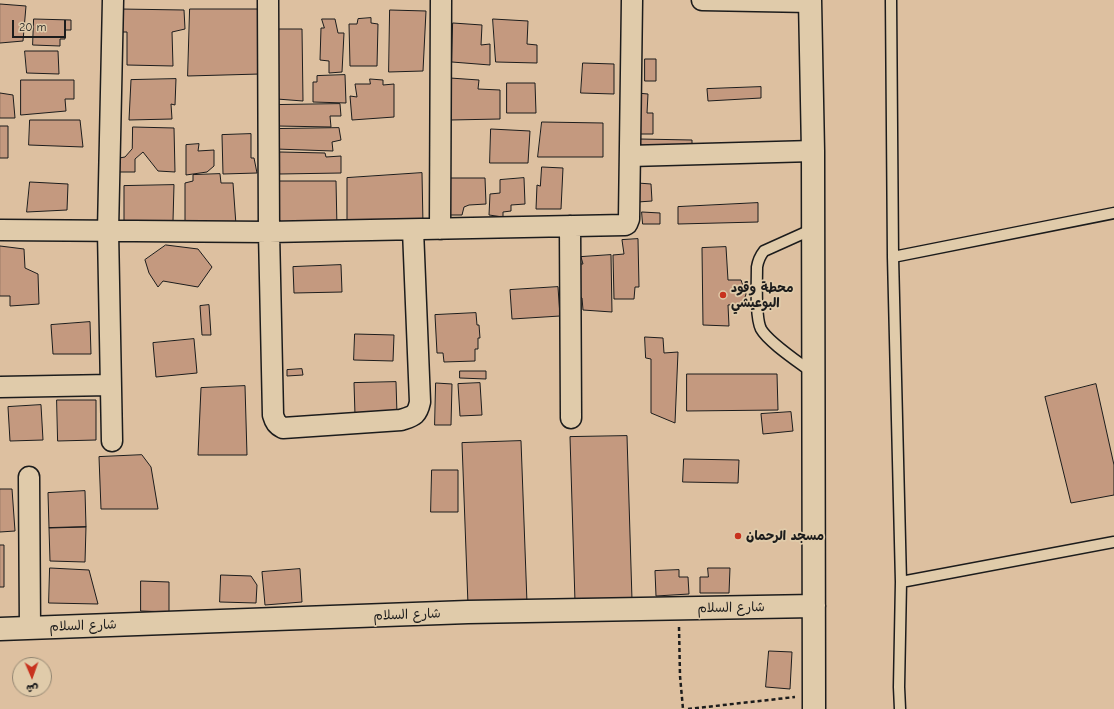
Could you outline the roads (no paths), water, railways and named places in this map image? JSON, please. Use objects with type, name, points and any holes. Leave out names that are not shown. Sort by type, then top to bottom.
[{"type":"main road","points":[[810,1],[813,151],[814,702]]},
{"type":"main road","name":"شارع السلام","points":[[0,629],[468,612],[814,606]]},
{"type":"street","points":[[112,441],[108,231],[113,0]]},
{"type":"street","points":[[268,0],[269,232],[273,415],[278,426],[284,428],[401,420],[413,416],[418,411],[420,402],[413,230]]},
{"type":"street","points":[[440,229],[441,0]]},
{"type":"street","points":[[0,230],[269,232],[625,225],[629,219],[632,0]]},
{"type":"street","points":[[702,0],[810,1]]},
{"type":"street","points":[[630,156],[813,151]]},
{"type":"street","points":[[570,226],[571,418]]},
{"type":"street","points":[[0,387],[110,384]]},
{"type":"street","points":[[29,477],[30,628]]},
{"type":"lane","points":[[891,0],[893,257],[901,582],[900,709]]},
{"type":"lane","points":[[893,257],[1114,213]]},
{"type":"lane","points":[[813,229],[764,251],[760,256],[757,268],[758,317],[762,330],[769,339],[814,374]]},
{"type":"lane","points":[[901,582],[1114,542]]},
{"type":"place","name":"محطة وقود البوعيشي","points":[[723,295]]},
{"type":"place","name":"مسجد الرحمان","points":[[738,536]]}]
